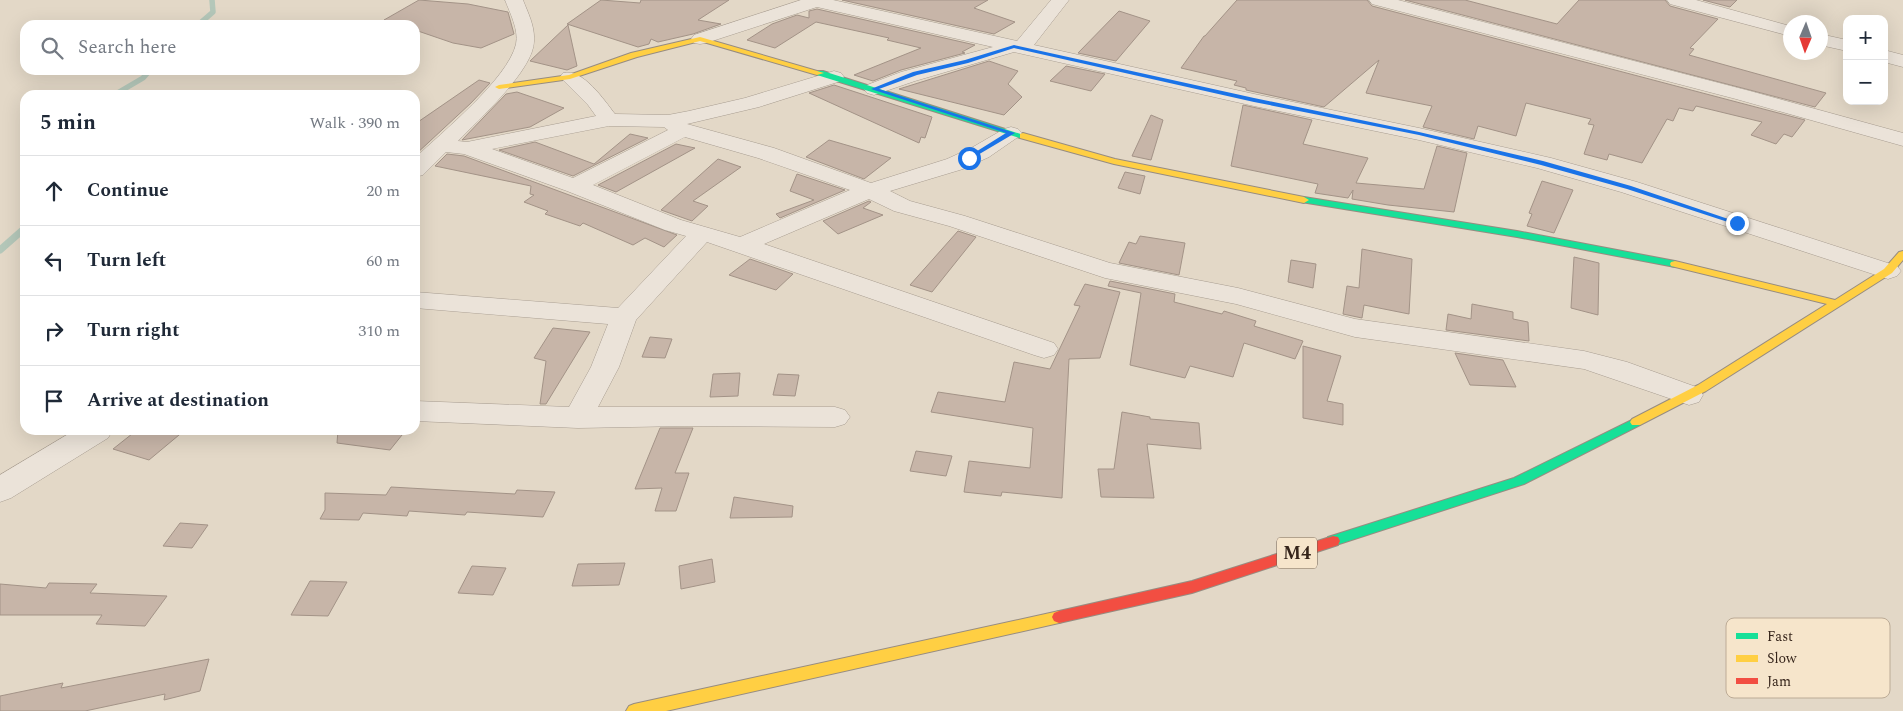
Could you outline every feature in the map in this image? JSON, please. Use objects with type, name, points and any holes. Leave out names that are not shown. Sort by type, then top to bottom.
[{"type":"street","points":[[420,162],[429,149],[499,87],[516,66],[525,46],[524,32],[515,2],[495,0]]},
{"type":"street","points":[[499,87],[570,76],[634,55],[700,40],[815,0],[1017,47],[1254,100],[1419,134],[1543,163],[1629,188],[1888,271]]},
{"type":"street","points":[[874,89],[915,73],[1017,47],[1044,22],[1060,0]]},
{"type":"street","points":[[1378,0],[1743,95],[1903,140]]},
{"type":"street","points":[[1676,0],[1783,29]]},
{"type":"street","points":[[700,40],[834,77],[1012,133],[1114,161],[1367,211],[1517,234],[1634,256],[1724,275],[1835,303]]},
{"type":"street","points":[[1828,41],[1843,45]]},
{"type":"street","points":[[1888,57],[1903,61]]},
{"type":"street","points":[[570,76],[595,101],[609,120]]},
{"type":"street","points":[[575,186],[676,126],[708,114],[774,97],[834,77]]},
{"type":"street","points":[[429,149],[467,148],[609,120],[676,126],[766,153],[870,190],[902,206],[957,221],[1105,270],[1238,296],[1355,328],[1584,360],[1617,369],[1689,395]]},
{"type":"street","points":[[742,245],[870,190],[955,164],[981,152],[1012,133]]},
{"type":"street","points":[[467,148],[575,186],[656,219],[742,245],[1044,349]]},
{"type":"street","points":[[578,418],[605,367],[624,317],[702,234]]},
{"type":"street","name":"M4","points":[[634,711],[1192,587],[1519,481],[1689,395],[1888,271],[1903,254]]},
{"type":"street","points":[[420,300],[624,317]]},
{"type":"street","points":[[420,411],[578,418],[684,416],[836,417]]},
{"type":"street","points":[[0,490],[90,435]]},
{"type":"building","points":[[419,0],[468,4],[508,12],[514,34],[481,48],[453,43],[420,32],[420,20],[384,20]]},
{"type":"building","points":[[601,0],[640,3],[641,0],[729,0],[698,20],[721,24],[693,34],[658,42],[651,39],[649,44],[638,47],[567,24]]},
{"type":"building","points":[[842,0],[988,0],[974,8],[1015,22],[994,34]]},
{"type":"building","points":[[1237,0],[1367,0],[1372,6],[1805,120],[1792,137],[1784,134],[1776,144],[1751,135],[1762,122],[1696,106],[1693,111],[1679,108],[1673,121],[1667,119],[1642,163],[1609,154],[1607,160],[1584,154],[1594,125],[1588,124],[1591,119],[1526,103],[1516,136],[1478,126],[1474,139],[1423,127],[1432,106],[1366,93],[1379,60],[1324,107],[1246,90],[1246,88],[1234,85],[1237,81],[1181,68],[1204,36]]},
{"type":"building","points":[[1405,0],[1465,0],[1557,24],[1579,0],[1665,0],[1670,6],[1718,19],[1690,48],[1694,49],[1689,55],[1826,93],[1815,107]]},
{"type":"building","points":[[1703,0],[1737,0],[1730,7]]},
{"type":"building","points":[[817,9],[975,45],[962,52],[965,53],[901,70],[873,81],[854,75],[921,48],[887,40],[889,38],[816,22],[775,48],[747,40],[772,24],[797,15],[809,18],[809,11]]},
{"type":"building","points":[[1119,11],[1150,21],[1116,61],[1078,53]]},
{"type":"building","points":[[568,25],[577,66],[567,70],[530,61]]},
{"type":"building","points":[[989,61],[1018,71],[1008,84],[1022,97],[1004,115],[899,89]]},
{"type":"building","points":[[1066,66],[1105,74],[1091,91],[1050,81]]},
{"type":"building","points":[[479,80],[490,83],[420,150],[420,121]]},
{"type":"building","points":[[834,85],[932,117],[925,138],[921,137],[919,143],[809,93]]},
{"type":"building","points":[[517,92],[564,108],[530,127],[462,140],[506,94]]},
{"type":"building","points":[[1243,105],[1312,120],[1303,144],[1368,158],[1356,183],[1424,189],[1437,146],[1467,153],[1454,212],[1352,199],[1353,190],[1348,198],[1315,193],[1318,184],[1231,166]]},
{"type":"building","points":[[1151,115],[1163,120],[1151,160],[1132,156]]},
{"type":"building","points":[[630,134],[648,138],[573,176],[499,150],[535,142],[594,164]]},
{"type":"building","points":[[829,140],[891,158],[864,179],[806,157]]},
{"type":"building","points":[[676,144],[695,148],[616,192],[598,185]]},
{"type":"building","points":[[447,154],[464,156],[677,235],[664,247],[645,238],[633,245],[583,223],[580,226],[545,214],[548,211],[524,202],[534,195],[530,194],[531,186],[435,166]]},
{"type":"building","points":[[718,159],[741,167],[693,201],[708,206],[692,221],[661,210]]},
{"type":"building","points":[[1125,172],[1145,176],[1140,194],[1118,188]]},
{"type":"building","points":[[797,174],[845,190],[780,218],[776,214],[814,200],[790,191]]},
{"type":"building","points":[[1542,181],[1573,190],[1554,233],[1527,226],[1532,214],[1529,213]]},
{"type":"building","points":[[869,201],[871,202],[863,208],[883,215],[838,234],[823,221]]},
{"type":"building","points":[[958,231],[976,237],[932,292],[910,285]]},
{"type":"building","points":[[1140,236],[1185,243],[1179,275],[1119,263],[1129,242],[1136,244]]},
{"type":"building","points":[[1362,249],[1412,259],[1409,314],[1364,305],[1362,318],[1343,314],[1347,286],[1359,288]]},
{"type":"building","points":[[1574,257],[1599,263],[1598,315],[1571,308]]},
{"type":"building","points":[[750,259],[793,274],[776,290],[729,275]]},
{"type":"building","points":[[1291,260],[1316,264],[1313,288],[1288,282]]},
{"type":"building","points":[[1110,281],[1175,294],[1174,302],[1222,314],[1224,311],[1256,321],[1254,326],[1303,341],[1295,359],[1244,343],[1233,377],[1190,366],[1185,378],[1130,365],[1141,293],[1108,286]]},
{"type":"building","points":[[1085,284],[1120,292],[1100,358],[1069,359],[1062,498],[1002,492],[1001,496],[964,492],[969,461],[1030,468],[1033,428],[931,412],[938,392],[1005,402],[1014,362],[1050,369],[1080,306],[1074,305]]},
{"type":"building","points":[[1472,304],[1513,312],[1513,319],[1528,322],[1529,341],[1446,330],[1448,314],[1471,319]]},
{"type":"building","points":[[553,328],[590,332],[546,404],[540,404],[546,361],[534,358]]},
{"type":"building","points":[[650,337],[672,339],[665,358],[642,357]]},
{"type":"building","points":[[1303,346],[1341,356],[1327,401],[1343,404],[1343,425],[1303,418]]},
{"type":"building","points":[[1455,353],[1503,360],[1516,387],[1470,385]]},
{"type":"building","points":[[740,373],[738,396],[710,397],[713,374]]},
{"type":"building","points":[[778,374],[799,375],[795,396],[773,395]]},
{"type":"building","points":[[1122,412],[1150,417],[1150,419],[1199,423],[1201,449],[1147,444],[1154,498],[1101,497],[1098,469],[1114,469]]},
{"type":"building","points":[[660,428],[693,428],[675,473],[689,473],[676,511],[655,511],[662,488],[635,489]]},
{"type":"building","points":[[131,435],[179,435],[149,460],[113,449]]},
{"type":"building","points":[[338,435],[402,435],[390,450],[337,443]]},
{"type":"building","points":[[916,451],[952,456],[946,476],[910,471]]},
{"type":"building","points":[[391,487],[515,494],[517,490],[555,492],[543,517],[467,512],[465,515],[409,511],[407,516],[363,513],[359,520],[320,519],[325,510],[325,493],[386,495]]},
{"type":"building","points":[[734,497],[793,506],[792,517],[730,518]]},
{"type":"building","points":[[180,523],[208,525],[192,548],[163,546]]},
{"type":"building","points":[[712,559],[715,582],[681,589],[679,566]]},
{"type":"building","points":[[625,563],[619,585],[572,586],[578,564]]},
{"type":"building","points":[[472,566],[506,568],[493,595],[458,593]]},
{"type":"building","points":[[310,581],[347,582],[328,616],[291,615]]},
{"type":"building","points":[[49,583],[97,584],[90,593],[167,596],[145,626],[96,624],[102,615],[0,615],[0,584],[46,588]]},
{"type":"building","points":[[209,659],[200,691],[164,700],[165,694],[85,711],[0,711],[0,696],[63,683],[61,688]]},
{"type":"waterway","points":[[204,20],[213,12],[212,0]]},
{"type":"waterway","points":[[123,90],[146,75]]},
{"type":"waterway","points":[[0,250],[20,232]]},
{"type":"traffic: fast","points":[[820,73],[1023,136]]},
{"type":"traffic: fast","points":[[1304,200],[1517,234],[1675,264]]},
{"type":"traffic: fast","points":[[1333,541],[1519,481],[1636,422]]},
{"type":"traffic: slow","points":[[499,87],[570,77],[634,55],[700,39],[820,73]]},
{"type":"traffic: slow","points":[[1023,136],[1114,161],[1304,200]]},
{"type":"traffic: slow","points":[[1636,422],[1702,388],[1888,271],[1903,254]]},
{"type":"traffic: slow","points":[[1675,264],[1835,303]]},
{"type":"traffic: slow","points":[[634,711],[1059,617]]},
{"type":"traffic: jam","points":[[1059,617],[1192,587],[1333,541]]},
{"type":"route","points":[[969,158],[1012,133],[874,89],[915,73],[966,61],[1014,46],[1290,108],[1419,134],[1543,163],[1629,188],[1737,223]]}]
